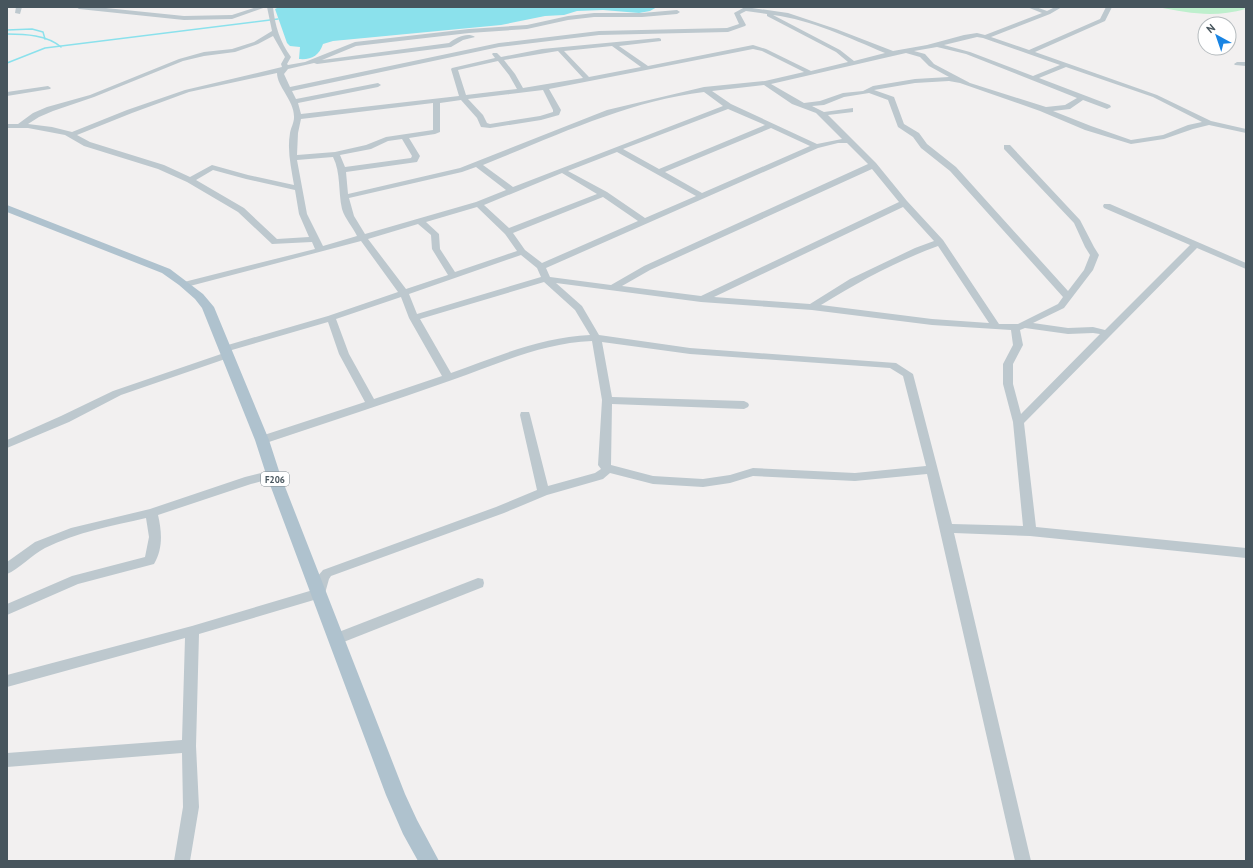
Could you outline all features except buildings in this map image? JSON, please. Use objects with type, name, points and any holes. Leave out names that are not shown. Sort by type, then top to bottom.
[{"type":"main road","name":"F206","points":[[7,208],[166,271],[187,284],[198,294],[208,307],[262,440],[273,474],[396,795],[410,827],[429,861]]},
{"type":"street","points":[[79,7],[118,9],[146,15],[184,18],[206,14],[232,17],[263,7]]},
{"type":"street","points":[[146,15],[156,7]]},
{"type":"street","points":[[270,7],[271,20],[280,47],[288,56],[284,64],[286,68]]},
{"type":"street","points":[[1030,7],[1048,13]]},
{"type":"street","points":[[985,37],[1048,13],[1059,7]]},
{"type":"street","points":[[1030,52],[1103,20],[1109,7]]},
{"type":"street","points":[[72,135],[119,114],[187,91],[256,77],[307,63],[355,44],[486,30],[606,33],[728,30],[743,25],[737,13],[742,10],[788,15],[865,41],[892,53]]},
{"type":"street","points":[[287,90],[492,47],[546,31],[568,18],[594,15],[642,15],[677,12]]},
{"type":"street","points":[[764,13],[838,51],[853,63]]},
{"type":"street","points":[[307,63],[374,57],[387,53],[452,45],[459,39],[486,36],[484,32],[486,30]]},
{"type":"street","points":[[20,126],[36,115],[50,109],[92,96],[181,60],[204,54],[233,51],[256,43],[275,32]]},
{"type":"street","points":[[344,197],[446,174],[477,164],[610,112],[704,89],[765,83],[892,53],[938,45],[976,35],[1030,52],[1170,102],[1209,123],[1246,130]]},
{"type":"street","points":[[545,88],[557,110],[556,113],[541,118],[490,126],[484,125],[480,117],[463,98],[454,70],[499,59],[559,49],[659,40]]},
{"type":"street","points":[[613,44],[645,67]]},
{"type":"street","points":[[938,45],[968,53],[1010,71],[1033,78],[1107,107]]},
{"type":"street","points":[[492,47],[499,59],[512,74],[521,91]]},
{"type":"street","points":[[298,117],[545,88],[645,67],[753,47],[764,50],[811,73]]},
{"type":"street","points":[[559,49],[587,79]]},
{"type":"street","points":[[905,51],[924,56],[929,60],[931,65],[952,78],[1044,108],[1088,128],[1131,142],[1164,137],[1191,127],[1209,123]]},
{"type":"street","points":[[461,54],[467,66]]},
{"type":"street","points":[[334,61],[332,65],[336,76],[344,78]]},
{"type":"street","points":[[1237,64],[1246,64]]},
{"type":"street","points":[[1033,78],[1066,65]]},
{"type":"street","points":[[286,68],[280,74],[294,102],[298,117],[294,133],[293,158],[298,188],[303,214],[320,250]]},
{"type":"street","points":[[821,109],[843,95],[865,93],[873,88],[915,81],[952,78]]},
{"type":"street","points":[[765,83],[787,98],[804,105],[821,109],[850,110]]},
{"type":"street","points":[[294,102],[378,85]]},
{"type":"street","points":[[7,94],[48,88]]},
{"type":"street","points":[[704,89],[728,106],[816,146]]},
{"type":"street","points":[[869,91],[891,98],[901,125],[916,135],[924,146],[953,169],[1068,297]]},
{"type":"street","points":[[1044,108],[1067,108],[1082,98]]},
{"type":"street","points":[[293,158],[335,154],[368,147],[386,139],[435,132],[437,130],[436,101]]},
{"type":"street","points":[[187,284],[320,250],[479,204],[728,106]]},
{"type":"street","points":[[821,109],[873,165],[904,203],[940,242],[996,327]]},
{"type":"street","points":[[7,126],[52,129],[72,135],[87,144],[161,167],[190,180],[241,210],[275,242],[314,239]]},
{"type":"street","points":[[658,172],[770,126]]},
{"type":"street","points":[[342,170],[414,160],[416,156],[405,137]]},
{"type":"street","points":[[541,266],[816,146],[838,141],[850,141]]},
{"type":"street","points":[[1007,147],[1077,222],[1091,251],[1095,255],[1088,270],[1061,306],[1019,326]]},
{"type":"street","points":[[617,149],[666,177],[681,183],[702,196]]},
{"type":"street","points":[[335,154],[342,170],[344,197],[348,213],[362,237],[404,293],[414,318],[448,378]]},
{"type":"street","points":[[477,164],[512,190]]},
{"type":"street","points":[[612,288],[648,268],[873,165]]},
{"type":"street","points":[[190,180],[212,167],[246,177],[298,188]]},
{"type":"street","points":[[563,170],[604,194],[644,221]]},
{"type":"street","points":[[508,232],[604,194]]},
{"type":"street","points":[[701,299],[904,203]]},
{"type":"street","points":[[479,204],[508,232],[522,252],[541,266],[546,279],[579,308],[596,338],[607,400],[604,465],[607,468],[653,480],[703,483],[730,479],[753,472],[855,476],[932,469]]},
{"type":"street","points":[[1107,206],[1246,266]]},
{"type":"street","points":[[418,221],[434,234],[436,249],[453,276]]},
{"type":"street","points":[[812,307],[853,281],[918,250],[940,242]]},
{"type":"street","points":[[1018,422],[1024,418],[1195,245]]},
{"type":"street","points":[[7,444],[66,420],[89,406],[117,393],[226,352],[331,318],[522,252]]},
{"type":"street","points":[[414,318],[546,279],[701,299],[812,307],[932,322],[996,327],[1019,326],[1068,331],[1093,330],[1107,333]]},
{"type":"street","points":[[331,318],[344,354],[372,404]]},
{"type":"street","points":[[1019,326],[1018,345],[1008,364],[1008,384],[1018,422],[1030,531]]},
{"type":"street","points":[[262,440],[448,378],[540,344],[596,338],[690,351],[892,365],[908,374],[947,528],[1023,861]]},
{"type":"street","points":[[607,400],[744,405]]},
{"type":"street","points":[[525,415],[543,492]]},
{"type":"street","points":[[7,681],[192,632],[319,593],[323,577],[327,573],[500,510],[543,492],[598,476],[605,472],[607,468]]},
{"type":"street","points":[[7,569],[19,558],[56,536],[75,529],[151,513],[249,480],[273,474]]},
{"type":"street","points":[[7,610],[43,593],[76,580],[150,561],[153,549],[153,520],[151,513]]},
{"type":"street","points":[[947,528],[1030,531],[1246,553]]},
{"type":"street","points":[[336,639],[478,583]]},
{"type":"street","points":[[182,861],[191,807],[189,746],[192,632]]},
{"type":"street","points":[[7,760],[189,746]]},
{"type":"green space","points":[[1157,7],[1241,7],[1246,9],[1234,12],[1201,14]]},
{"type":"water","points":[[279,7],[657,7],[650,11],[639,13],[603,10],[577,11],[564,15],[545,16],[501,25],[333,41],[323,44],[319,52],[311,58],[299,59],[300,47],[290,46],[287,43],[275,9]]},
{"type":"waterway","points":[[60,46],[278,19]]},
{"type":"waterway","points":[[7,30],[32,29],[43,32],[45,39]]},
{"type":"waterway","points":[[7,34],[28,35],[45,39]]},
{"type":"waterway","points":[[45,39],[60,46]]},
{"type":"waterway","points":[[7,63],[45,48],[60,46]]}]
